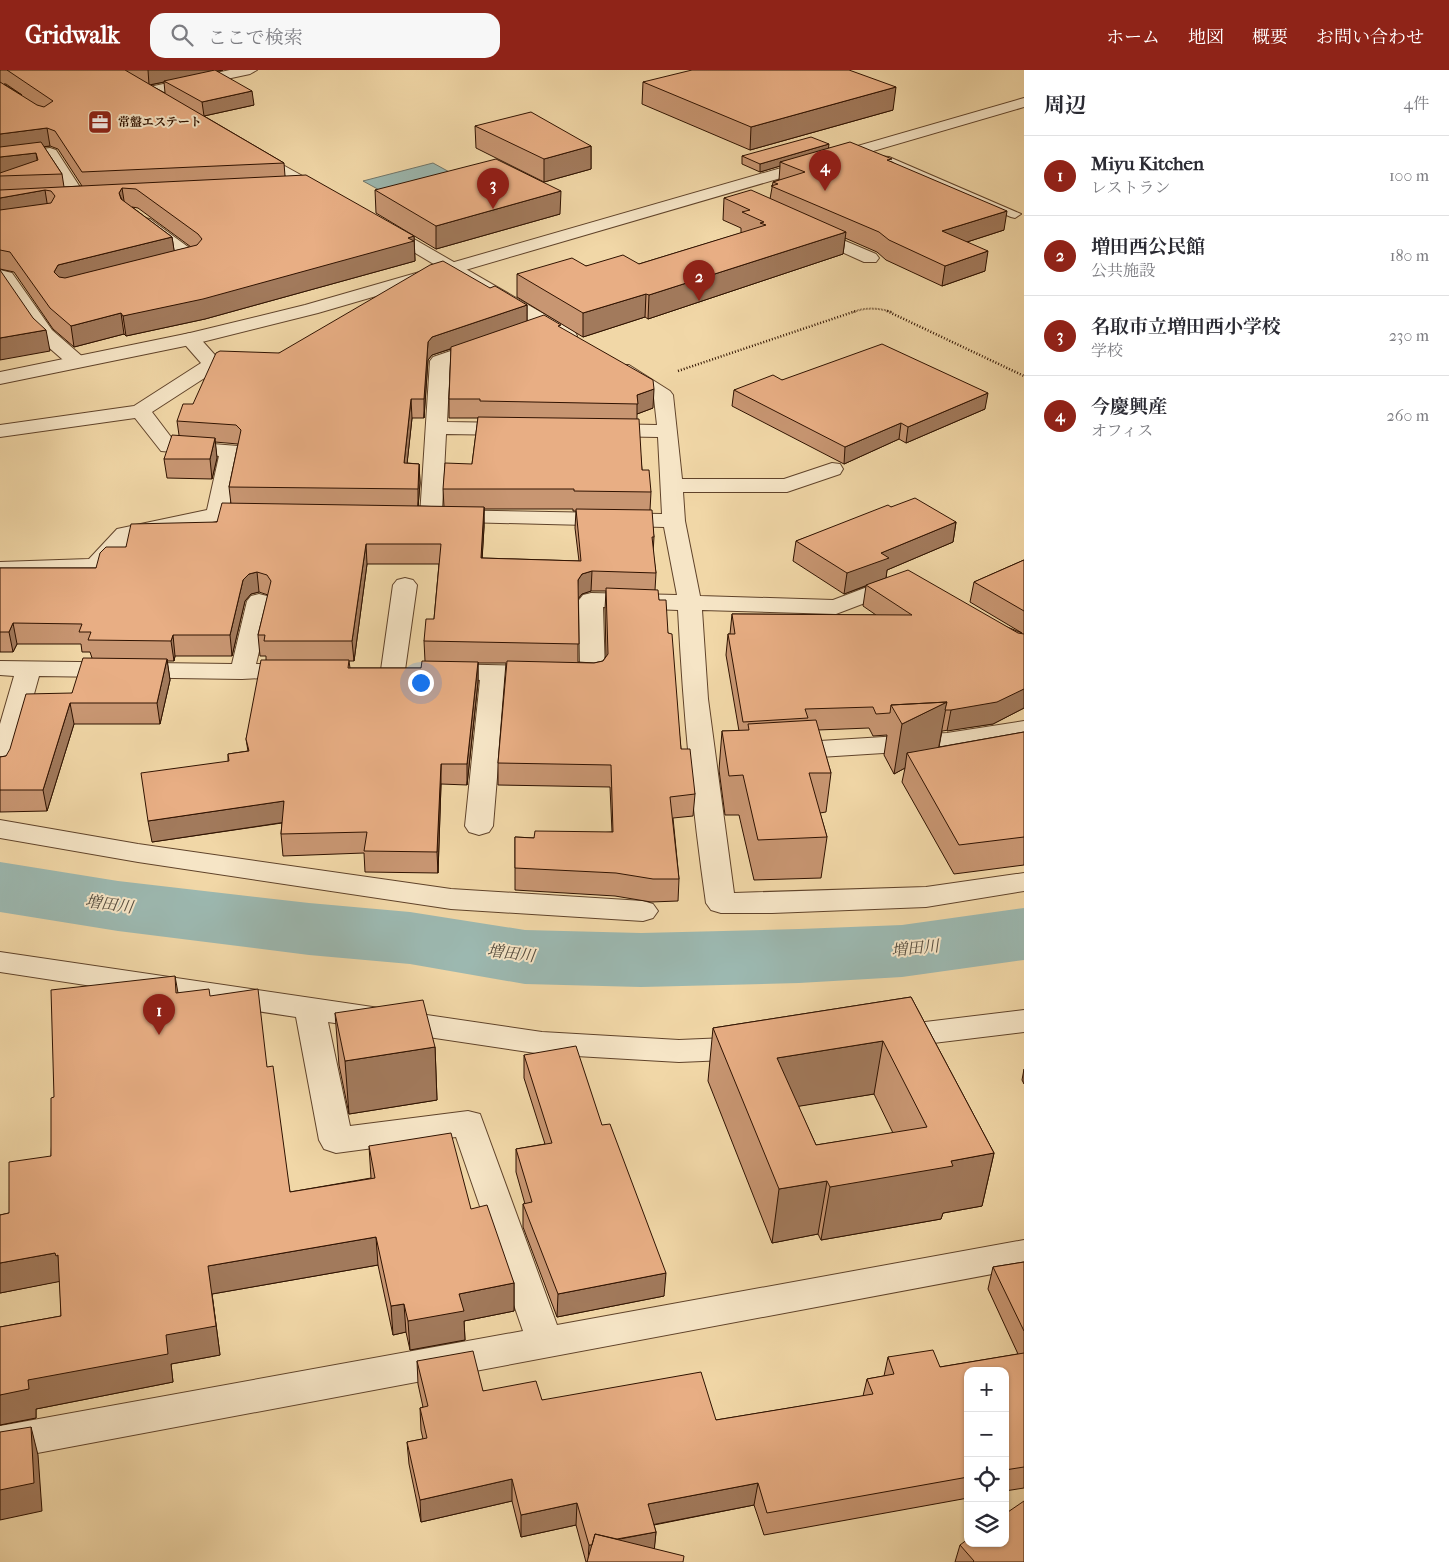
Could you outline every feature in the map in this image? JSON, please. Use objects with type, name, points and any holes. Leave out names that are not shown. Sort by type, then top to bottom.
[{"type":"street","points":[[109,70],[163,102]]},
{"type":"street","points":[[147,92],[244,71]]},
{"type":"street","points":[[0,378],[190,339],[311,309],[850,153],[881,152],[1024,102]]},
{"type":"street","points":[[237,144],[316,197],[283,188]]},
{"type":"street","points":[[0,158],[50,153],[79,198]]},
{"type":"street","points":[[721,191],[745,202]]},
{"type":"street","points":[[61,200],[97,197]]},
{"type":"street","points":[[155,269],[193,259],[131,214],[160,212]]},
{"type":"street","points":[[368,218],[580,343]]},
{"type":"street","points":[[799,226],[870,258]]},
{"type":"street","points":[[0,275],[6,277],[45,334],[77,362]]},
{"type":"street","points":[[548,324],[440,361],[436,428],[421,516],[674,521]]},
{"type":"street","points":[[0,431],[140,411],[213,364],[190,339]]},
{"type":"street","points":[[604,358],[663,395],[666,408],[674,521],[690,603],[695,699],[721,902],[772,903],[926,898],[1024,882]]},
{"type":"street","points":[[140,411],[168,447],[231,450],[217,514]]},
{"type":"street","points":[[436,428],[533,429]]},
{"type":"street","points":[[581,430],[667,431]]},
{"type":"street","points":[[672,485],[787,486],[832,469]]},
{"type":"street","points":[[0,569],[95,566],[125,534],[217,514],[275,514]]},
{"type":"street","points":[[405,586],[383,670],[593,675],[591,600],[836,607],[910,578],[918,583]]},
{"type":"street","points":[[242,672],[259,601]]},
{"type":"street","points":[[0,668],[28,670],[317,671]]},
{"type":"street","points":[[0,770],[28,670]]},
{"type":"street","points":[[479,826],[493,673]]},
{"type":"street","points":[[768,752],[947,741],[1024,729]]},
{"type":"street","points":[[702,756],[730,755]]},
{"type":"street","points":[[0,830],[138,854],[451,898],[643,911]]},
{"type":"street","points":[[0,962],[542,1044],[679,1051],[782,1046]]},
{"type":"street","points":[[310,1008],[336,1140],[468,1123],[545,1342]]},
{"type":"street","points":[[867,1039],[1024,1021]]},
{"type":"street","points":[[0,1443],[1024,1254]]},
{"type":"lane","points":[[881,152],[1015,214]]},
{"type":"path","points":[[644,383],[861,309],[871,308],[893,312],[1024,376]]},
{"type":"water","points":[[433,163],[464,180],[394,198],[363,181]]},
{"type":"building","points":[[7,70],[125,70],[284,163],[82,172],[55,131],[47,128],[0,134],[0,82],[37,105],[44,107],[53,101]]},
{"type":"building","points":[[215,70],[252,91],[202,102],[164,81]]},
{"type":"building","points":[[692,70],[849,70],[896,87],[751,127],[643,82]]},
{"type":"building","points":[[531,112],[591,146],[544,159],[475,126]]},
{"type":"building","points":[[811,137],[829,144],[760,164],[742,156]]},
{"type":"building","points":[[41,142],[62,174],[0,176],[0,173],[38,160],[36,153],[0,157],[0,147]]},
{"type":"building","points":[[850,142],[892,159],[887,160],[1007,211],[942,231],[988,251],[945,266],[889,240],[879,232],[771,186],[778,184],[773,182],[805,172],[780,162]]},
{"type":"building","points":[[496,159],[561,191],[436,226],[375,190]]},
{"type":"building","points":[[306,175],[414,236],[408,238],[414,241],[203,299],[123,316],[121,313],[71,326],[50,308],[10,252],[0,250],[0,210],[51,203],[55,196],[51,191],[45,190],[0,198],[0,190]],"holes":[[[122,188],[136,189],[198,234],[202,239],[197,245],[65,278],[59,277],[54,272],[58,265],[172,237],[121,199],[119,193]]]},
{"type":"building","points":[[751,190],[846,232],[649,295],[646,294],[583,313],[517,274],[572,258],[586,266],[623,255],[639,264],[766,225],[760,223],[764,222],[742,212],[750,210],[724,198]]},
{"type":"building","points":[[443,261],[490,288],[495,286],[527,305],[432,337],[428,342],[424,399],[411,399],[404,463],[419,464],[418,489],[229,487],[241,430],[236,425],[177,421],[183,404],[193,404],[216,353],[220,351],[279,353],[430,265]]},
{"type":"building","points":[[0,270],[33,318],[46,330],[0,338]]},
{"type":"building","points":[[544,315],[561,325],[558,326],[653,380],[654,389],[637,395],[638,404],[449,399],[451,347]]},
{"type":"building","points":[[882,344],[988,393],[908,427],[901,423],[845,447],[734,390],[773,375],[782,380]]},
{"type":"building","points":[[478,417],[639,419],[642,470],[649,470],[651,492],[574,491],[574,489],[443,489],[445,463],[472,464]]},
{"type":"building","points":[[172,435],[215,438],[210,459],[164,459]]},
{"type":"building","points":[[915,498],[956,522],[881,553],[889,558],[847,573],[796,541],[888,505],[891,507]]},
{"type":"building","points":[[222,503],[484,507],[481,558],[581,561],[576,509],[652,510],[654,537],[652,537],[656,573],[592,571],[582,574],[578,580],[579,644],[424,641],[426,619],[434,619],[441,544],[366,544],[352,641],[264,641],[265,635],[258,635],[271,581],[267,575],[257,572],[249,574],[243,580],[230,635],[173,635],[171,641],[88,640],[91,632],[79,632],[82,624],[13,623],[9,632],[0,632],[0,568],[96,568],[100,553],[106,547],[126,547],[131,524],[217,522]]},
{"type":"building","points":[[1024,560],[1024,611],[974,582]]},
{"type":"building","points":[[908,570],[1018,633],[1024,634],[1024,689],[997,702],[951,710],[945,710],[947,702],[891,705],[890,713],[876,714],[873,707],[805,709],[808,718],[743,722],[728,634],[735,634],[732,614],[912,615],[866,585]]},
{"type":"building","points":[[606,588],[658,590],[659,600],[666,600],[668,633],[672,634],[681,749],[690,749],[695,794],[670,797],[679,879],[653,879],[616,873],[515,868],[515,837],[534,838],[535,831],[613,832],[611,765],[498,763],[507,661],[594,663],[603,661],[608,654]]},
{"type":"building","points":[[83,658],[167,659],[157,703],[70,703],[43,790],[0,790],[0,757],[6,756],[10,749],[26,694],[72,693]]},
{"type":"building","points":[[261,660],[349,660],[348,668],[421,668],[422,661],[478,662],[467,764],[441,764],[437,852],[364,851],[367,832],[281,834],[284,801],[148,821],[141,773],[229,761],[228,754],[249,751],[246,739]]},
{"type":"building","points":[[947,702],[902,724],[891,705]]},
{"type":"building","points":[[816,720],[831,773],[809,773],[827,837],[758,840],[743,775],[729,776],[722,731],[749,730],[748,724]]},
{"type":"building","points":[[1024,732],[1024,837],[959,845],[907,753]]},
{"type":"building","points":[[175,976],[176,993],[209,989],[210,996],[258,989],[267,1067],[273,1066],[290,1192],[375,1178],[369,1146],[451,1133],[471,1209],[487,1205],[514,1283],[459,1294],[464,1311],[408,1321],[404,1304],[391,1306],[376,1237],[208,1266],[216,1326],[166,1335],[168,1354],[28,1380],[29,1389],[0,1395],[0,1327],[61,1316],[58,1255],[56,1256],[55,1253],[0,1263],[0,1215],[9,1213],[9,1162],[51,1156],[51,1098],[54,1097],[51,990]]},
{"type":"building","points":[[911,997],[994,1153],[951,1161],[953,1166],[830,1187],[827,1181],[779,1189],[713,1028]],"holes":[[[883,1041],[927,1127],[816,1145],[777,1058]]]},
{"type":"building","points":[[423,1000],[435,1047],[345,1061],[335,1013]]},
{"type":"building","points":[[576,1046],[602,1125],[610,1124],[666,1273],[558,1294],[523,1204],[532,1202],[516,1149],[552,1143],[524,1055]]},
{"type":"building","points":[[1024,1262],[1024,1331],[993,1267]]},
{"type":"building","points":[[933,1350],[940,1367],[1024,1353],[1024,1467],[1009,1469],[1009,1367],[964,1367],[964,1478],[767,1513],[758,1483],[648,1504],[656,1532],[617,1539],[595,1534],[592,1545],[589,1545],[577,1503],[521,1515],[512,1479],[420,1500],[407,1442],[427,1438],[420,1408],[428,1406],[417,1361],[473,1351],[483,1391],[536,1381],[542,1400],[701,1372],[716,1420],[873,1394],[867,1379],[894,1374],[888,1357]]},
{"type":"building","points":[[31,1427],[34,1483],[0,1490],[0,1432]]},
{"type":"building","points":[[1024,1501],[1024,1562],[973,1562],[960,1545],[964,1542],[964,1547],[1009,1547],[1009,1511]]},
{"type":"building","points":[[595,1534],[684,1556],[683,1562],[587,1562]]},
{"type":"waterway","name":"増田川","points":[[0,887],[118,906],[309,929],[410,938],[525,957],[641,960],[799,956],[902,951],[1024,934]]},
{"type":"place","name":"常盤エステート","points":[[100,122]]},
{"type":"place","name":"今慶興産","points":[[825,191]]},
{"type":"place","name":"名取市立増田西小学校","points":[[493,209]]},
{"type":"place","name":"増田西公民館","points":[[699,301]]},
{"type":"place","name":"Miyu Kitchen","points":[[159,1035]]}]
